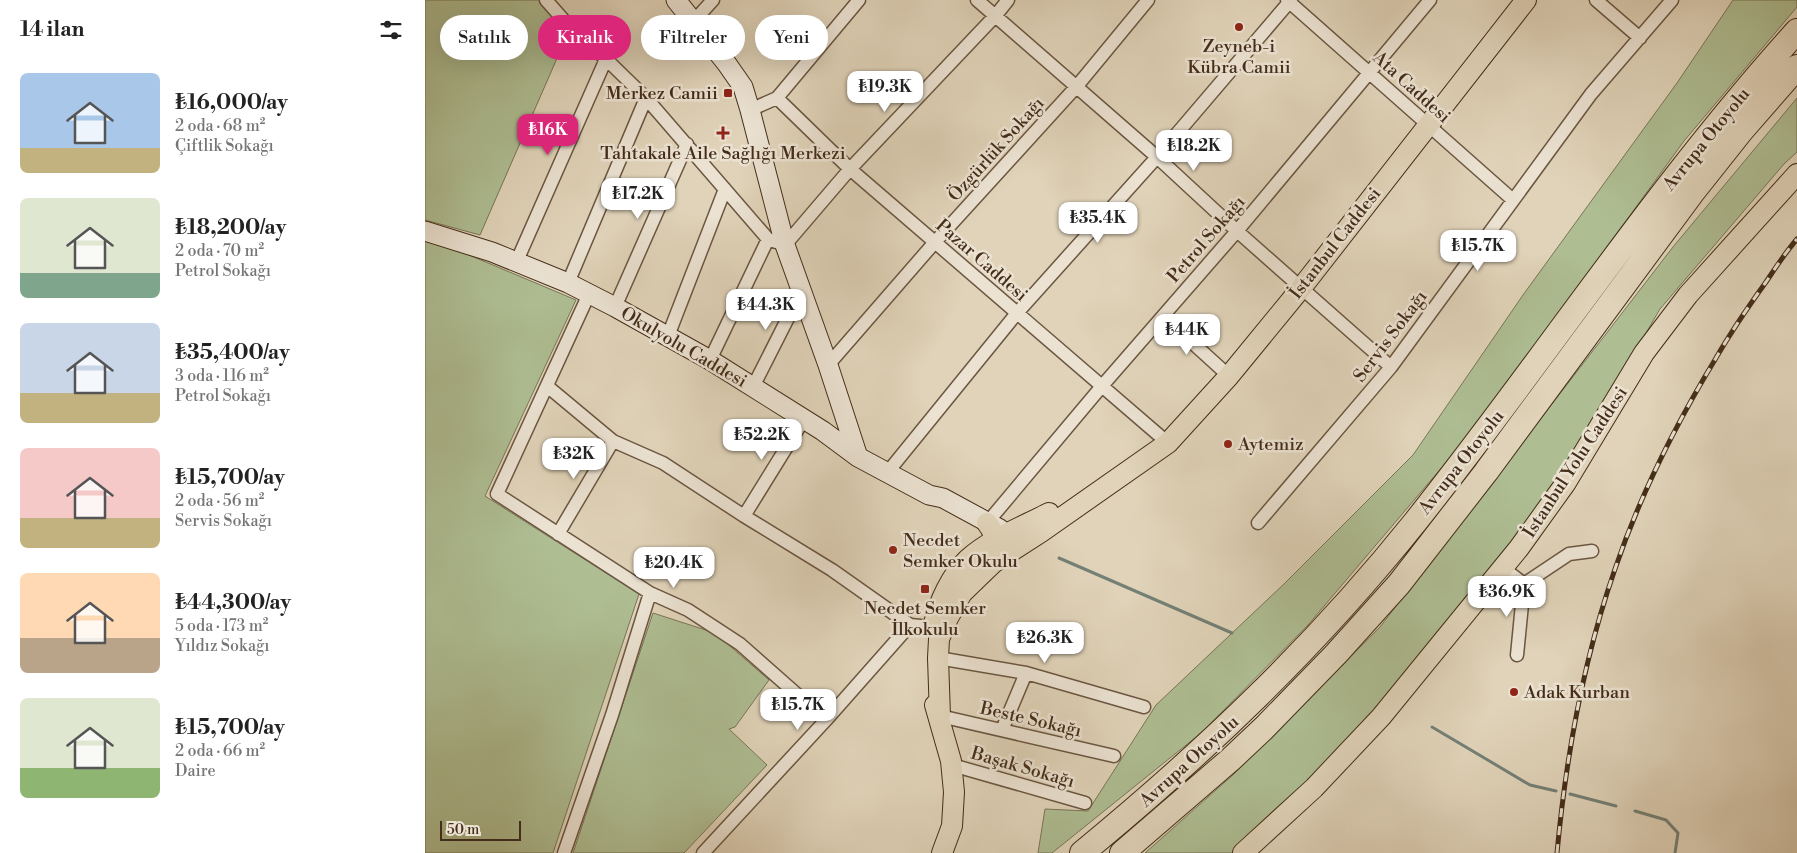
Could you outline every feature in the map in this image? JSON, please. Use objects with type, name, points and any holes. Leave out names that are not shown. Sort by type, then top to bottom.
[{"type":"highway","name":"Avrupa Otoyolu","points":[[1082,853],[1142,804],[1227,728],[1284,671],[1366,580],[1416,521],[1483,436],[1674,177],[1752,82],[1797,32]]},
{"type":"highway","name":"Avrupa Otoyolu","points":[[1121,853],[1230,760],[1264,728],[1336,654],[1399,584],[1486,472],[1692,193],[1742,130],[1797,67]]},
{"type":"main road","name":"İstanbul Caddesi","points":[[942,853],[952,826],[954,792],[952,765],[940,716],[931,692],[930,644],[938,628],[962,594],[993,562],[1041,532],[1168,443],[1229,376],[1301,287],[1526,0]]},
{"type":"main road","name":"İstanbul Yolu Caddesi","points":[[1243,853],[1314,788],[1381,717],[1503,568],[1565,484],[1644,354],[1661,331],[1688,295],[1797,174]]},
{"type":"main road","name":"İstanbul Caddesi","points":[[940,716],[939,639],[935,615],[948,586],[967,560],[997,532],[1128,470]]},
{"type":"main road","points":[[971,584],[978,570],[993,552],[996,545],[997,532],[1013,540],[1041,532]]},
{"type":"street","points":[[546,0],[559,15]]},
{"type":"street","points":[[676,0],[688,15]]},
{"type":"street","points":[[699,15],[713,0]]},
{"type":"street","points":[[750,110],[777,98],[859,0]]},
{"type":"street","points":[[977,0],[1077,86],[1391,367]]},
{"type":"street","points":[[710,360],[777,242],[850,170],[1008,0]]},
{"type":"street","name":"Özgürlük Sokağı","points":[[828,365],[935,242],[1077,86],[1148,0]]},
{"type":"street","name":"Petrol Sokağı","points":[[997,532],[1102,386],[1237,231],[1430,0]]},
{"type":"street","points":[[1596,0],[1640,38]]},
{"type":"street","name":"Servis Sokağı","points":[[1258,522],[1391,367],[1591,94],[1673,0]]},
{"type":"street","points":[[887,473],[1017,313],[1157,157],[1289,1]]},
{"type":"street","name":"Ata Caddesi","points":[[1289,1],[1513,200]]},
{"type":"street","points":[[516,263],[606,60]]},
{"type":"street","points":[[607,60],[646,98],[725,188],[777,242]]},
{"type":"street","points":[[724,60],[743,87],[750,110],[777,242],[805,301],[858,457]]},
{"type":"street","points":[[568,283],[646,98]]},
{"type":"street","name":"Pazar Caddesi","points":[[777,98],[850,170],[1168,443]]},
{"type":"street","points":[[615,307],[687,144]]},
{"type":"street","points":[[668,336],[725,188]]},
{"type":"street","name":"Okulyolu Caddesi","points":[[425,231],[492,252],[568,283],[615,307],[710,360],[804,419],[858,457],[929,495],[936,504],[997,532]]},
{"type":"street","points":[[589,294],[497,494],[650,594],[687,610],[740,644],[826,720]]},
{"type":"street","points":[[753,387],[794,306],[805,301]]},
{"type":"street","points":[[1163,316],[1229,376]]},
{"type":"street","points":[[547,386],[613,440],[663,463],[832,570],[910,625],[938,628]]},
{"type":"street","points":[[744,516],[804,419]]},
{"type":"street","points":[[558,534],[613,440]]},
{"type":"street","points":[[1524,584],[1569,554],[1592,551]]},
{"type":"street","points":[[1503,568],[1524,584]]},
{"type":"street","points":[[1517,655],[1524,584]]},
{"type":"street","points":[[564,853],[612,715],[650,594]]},
{"type":"street","points":[[703,853],[826,720],[910,625]]},
{"type":"street","points":[[938,658],[1026,673],[1144,707]]},
{"type":"street","points":[[1002,730],[1026,673]]},
{"type":"street","name":"Beste Sokağı","points":[[940,716],[1114,756]]},
{"type":"street","name":"Başak Sokağı","points":[[952,765],[1085,803]]},
{"type":"green space","points":[[425,0],[541,0],[553,15],[538,15],[538,60],[556,60],[480,235],[425,220]]},
{"type":"green space","points":[[1733,0],[1797,0],[1797,7],[1684,141],[1477,426],[1308,625],[1201,733],[1052,853],[1038,853],[1045,809],[1088,811],[1156,705],[1285,583],[1413,455],[1523,295],[1677,83]]},
{"type":"green space","points":[[1797,98],[1797,152],[1784,164],[1660,309],[1563,475],[1486,578],[1359,730],[1232,853],[1145,853],[1234,774],[1380,627],[1673,247]]},
{"type":"green space","points":[[425,240],[443,244],[576,300],[485,496],[639,594],[553,853],[425,853]]},
{"type":"green space","points":[[653,613],[715,633],[769,680],[735,727],[729,729],[767,765],[684,853],[573,853]]},
{"type":"waterway","points":[[1059,558],[1232,633]]},
{"type":"waterway","points":[[1432,727],[1530,785],[1556,791]]},
{"type":"waterway","points":[[1570,794],[1616,806]]},
{"type":"waterway","points":[[1635,811],[1666,820],[1678,833],[1675,853]]},
{"type":"railway","points":[[1557,853],[1565,781],[1577,709],[1594,639],[1625,541],[1647,487],[1701,383],[1740,320],[1797,239]]},
{"type":"place","name":"Zeyneb-i Kübra Camii","points":[[1239,27]]},
{"type":"place","name":"Merkez Camii","points":[[728,93]]},
{"type":"place","name":"Tahtakale Aile Sağlığı Merkezi","points":[[723,133]]},
{"type":"place","name":"Aytemiz","points":[[1228,444]]},
{"type":"place","name":"Necdet Semker Okulu","points":[[893,550]]},
{"type":"place","name":"Necdet Semker İlkokulu","points":[[925,589]]},
{"type":"place","name":"Adak Kurban","points":[[1514,692]]}]
